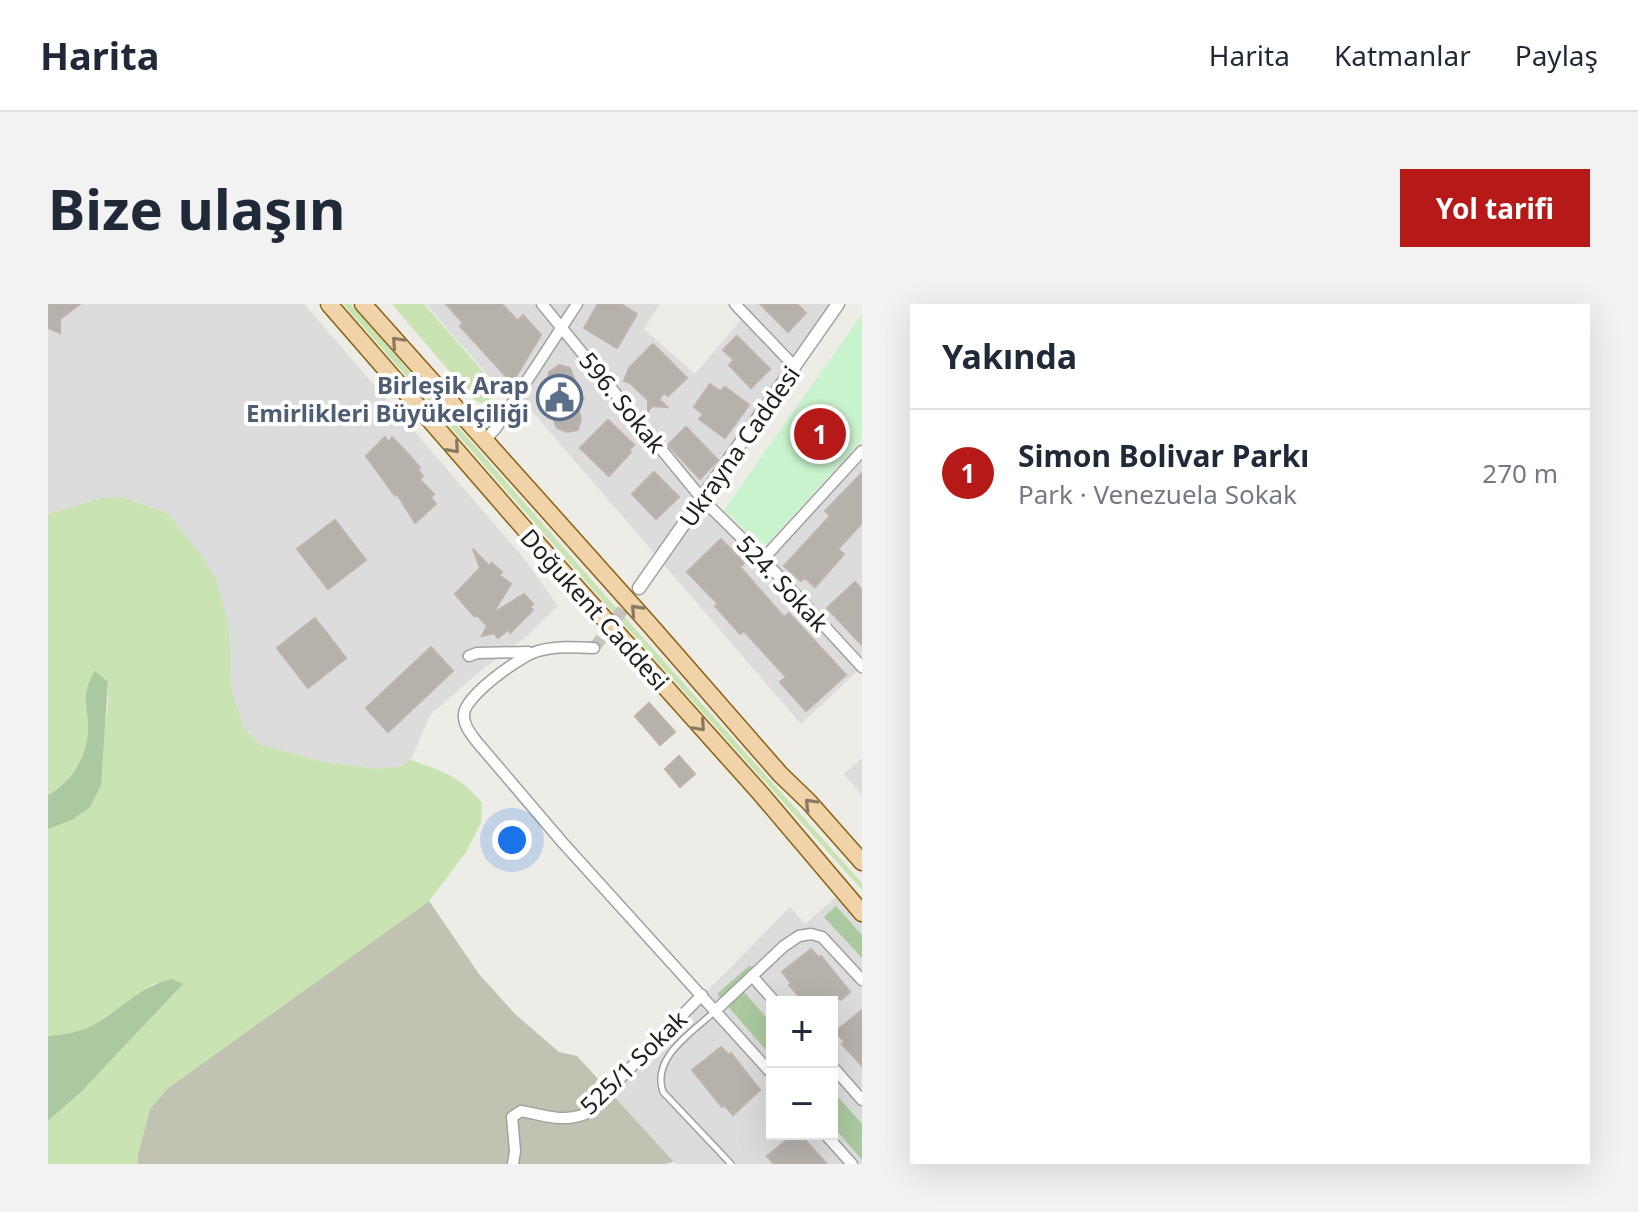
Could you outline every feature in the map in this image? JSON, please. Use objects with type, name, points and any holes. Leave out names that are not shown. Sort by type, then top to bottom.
[{"type":"main road","name":"Doğukent Caddesi","points":[[329,304],[862,913]]},
{"type":"main road","name":"Doğukent Caddesi","points":[[363,304],[780,774],[862,862]]},
{"type":"street","name":"596. Sokak","points":[[542,304],[703,500]]},
{"type":"street","points":[[484,441],[496,428],[577,304]]},
{"type":"street","points":[[735,304],[795,367]]},
{"type":"street","name":"Ukrayna Caddesi","points":[[639,588],[838,304]]},
{"type":"street","points":[[763,559],[861,453]]},
{"type":"street","name":"524. Sokak","points":[[703,500],[763,559],[862,667]]},
{"type":"street","points":[[469,656],[477,653],[594,648]]},
{"type":"street","points":[[534,652],[493,679],[467,705],[464,714],[467,726],[477,742],[563,843],[767,1068]]},
{"type":"street","points":[[716,1010],[788,942],[799,936],[811,934],[827,941],[862,980]]},
{"type":"street","points":[[752,976],[770,996]]},
{"type":"street","name":"525/1 Sokak","points":[[513,1164],[512,1117],[521,1111],[559,1119],[585,1114],[702,995]]},
{"type":"street","points":[[834,1068],[862,1100]]},
{"type":"street","points":[[830,1140],[852,1164]]},
{"type":"lane","points":[[716,1010],[664,1059],[659,1081],[663,1092],[731,1164]]},
{"type":"shaded area","points":[[48,304],[304,304],[523,557],[558,606],[527,636],[430,715],[411,760],[402,766],[378,769],[323,762],[258,744],[243,726],[232,692],[229,627],[183,534],[167,513],[121,497],[101,498],[48,514]]},
{"type":"shaded area","points":[[426,304],[660,304],[644,329],[695,374],[745,315],[735,304],[838,304],[703,500],[763,558],[862,451],[862,667],[801,724],[518,395],[512,403]]},
{"type":"shaded area","points":[[862,758],[862,796],[844,774]]},
{"type":"shaded area","points":[[843,891],[862,913],[862,1164],[676,1164],[609,1091],[790,907],[805,924]]},
{"type":"shaded area","points":[[429,901],[479,974],[515,1014],[559,1052],[577,1056],[674,1162],[138,1164],[150,1108],[168,1088]]},
{"type":"green space","points":[[343,304],[351,304],[862,883],[862,890],[611,610]]},
{"type":"green space","points":[[392,304],[424,304],[498,389],[489,400],[481,403],[473,399]]},
{"type":"green space","points":[[862,314],[862,440],[763,548],[724,510]]},
{"type":"green space","points":[[121,497],[167,513],[201,555],[217,581],[229,627],[232,692],[243,726],[258,744],[323,762],[378,769],[402,766],[411,760],[466,786],[482,803],[481,823],[466,852],[429,901],[168,1088],[150,1109],[138,1164],[48,1164],[48,1121],[81,1092],[182,985],[154,983],[94,1025],[76,1032],[48,1036],[48,829],[72,820],[102,754],[108,682],[95,672],[86,698],[88,736],[82,757],[65,783],[48,795],[48,514],[101,498]]},
{"type":"green space","points":[[95,671],[108,682],[101,785],[90,807],[72,820],[48,829],[48,795],[65,783],[86,746],[86,692]]},
{"type":"green space","points":[[836,906],[862,935],[862,958],[824,917]]},
{"type":"green space","points":[[750,965],[752,968],[737,984],[766,1017],[766,1050],[717,994]]},
{"type":"green space","points":[[172,979],[183,984],[81,1092],[48,1121],[48,1036],[91,1026],[142,992]]},
{"type":"green space","points":[[838,1097],[862,1124],[862,1160],[838,1132]]},
{"type":"building","points":[[48,304],[80,304],[60,319],[60,333],[48,328]]},
{"type":"building","points":[[446,304],[502,304],[518,321],[523,315],[541,335],[512,383],[460,326],[463,323]]},
{"type":"building","points":[[598,304],[621,304],[637,314],[617,348],[584,328]]},
{"type":"building","points":[[760,304],[797,304],[806,313],[788,332]]},
{"type":"building","points":[[737,336],[770,369],[751,388],[729,365],[734,360],[723,350]]},
{"type":"building","points":[[653,344],[687,378],[668,396],[664,393],[659,399],[667,407],[652,406],[648,412],[648,400],[624,381],[629,368]]},
{"type":"building","name":"Birleşik Arap Emirlikleri Büyükelçiliği","points":[[559,365],[570,368],[576,384],[573,387],[584,399],[577,405],[581,419],[578,430],[567,432],[557,428],[551,413],[538,403],[538,393],[548,382],[549,372]]},
{"type":"building","points":[[710,384],[720,391],[725,387],[749,405],[725,438],[699,419],[703,414],[694,407]]},
{"type":"building","points":[[608,420],[634,445],[609,476],[580,448]]},
{"type":"building","points":[[686,427],[718,460],[700,479],[668,445]]},
{"type":"building","points":[[385,437],[389,442],[392,437],[409,455],[420,468],[418,470],[423,476],[420,480],[434,494],[431,498],[436,504],[415,523],[397,494],[395,496],[366,456]]},
{"type":"building","points":[[654,472],[679,497],[656,519],[632,494]]},
{"type":"building","points":[[862,473],[862,523],[838,549],[844,554],[815,587],[805,578],[801,581],[784,566],[830,516],[825,511]]},
{"type":"building","points":[[335,520],[366,560],[328,589],[297,549]]},
{"type":"building","points":[[721,539],[744,563],[740,567],[784,617],[789,613],[846,675],[806,711],[780,682],[786,677],[744,631],[740,634],[715,606],[718,604],[687,572]]},
{"type":"building","points":[[473,549],[489,566],[492,563],[502,572],[499,575],[511,584],[493,613],[524,594],[533,604],[530,607],[533,610],[510,633],[509,629],[498,638],[494,633],[482,636],[487,626],[455,594],[480,568]]},
{"type":"building","points":[[855,582],[862,590],[862,645],[827,608]]},
{"type":"building","points":[[315,618],[346,658],[308,688],[277,648]]},
{"type":"building","points":[[431,647],[453,671],[388,732],[366,708]]},
{"type":"building","points":[[649,703],[675,732],[660,745],[635,716]]},
{"type":"building","points":[[679,756],[695,774],[680,787],[665,769]]},
{"type":"building","points":[[811,949],[819,958],[821,956],[850,992],[841,1000],[838,996],[799,996],[782,972]]},
{"type":"building","points":[[862,1010],[862,1066],[842,1044],[845,1042],[838,1035],[838,1030]]},
{"type":"building","points":[[721,1047],[729,1055],[731,1053],[760,1090],[733,1115],[724,1105],[722,1107],[692,1070]]},
{"type":"building","points":[[787,1140],[805,1140],[827,1164],[774,1164],[767,1156]]},
{"type":"tunnel","points":[[594,648],[639,588]]},
{"type":"place","name":"Birleşik Arap Emirlikleri Büyükelçiliği","points":[[560,398]]},
{"type":"place","name":"Simon Bolivar Parkı","points":[[820,434]]}]
